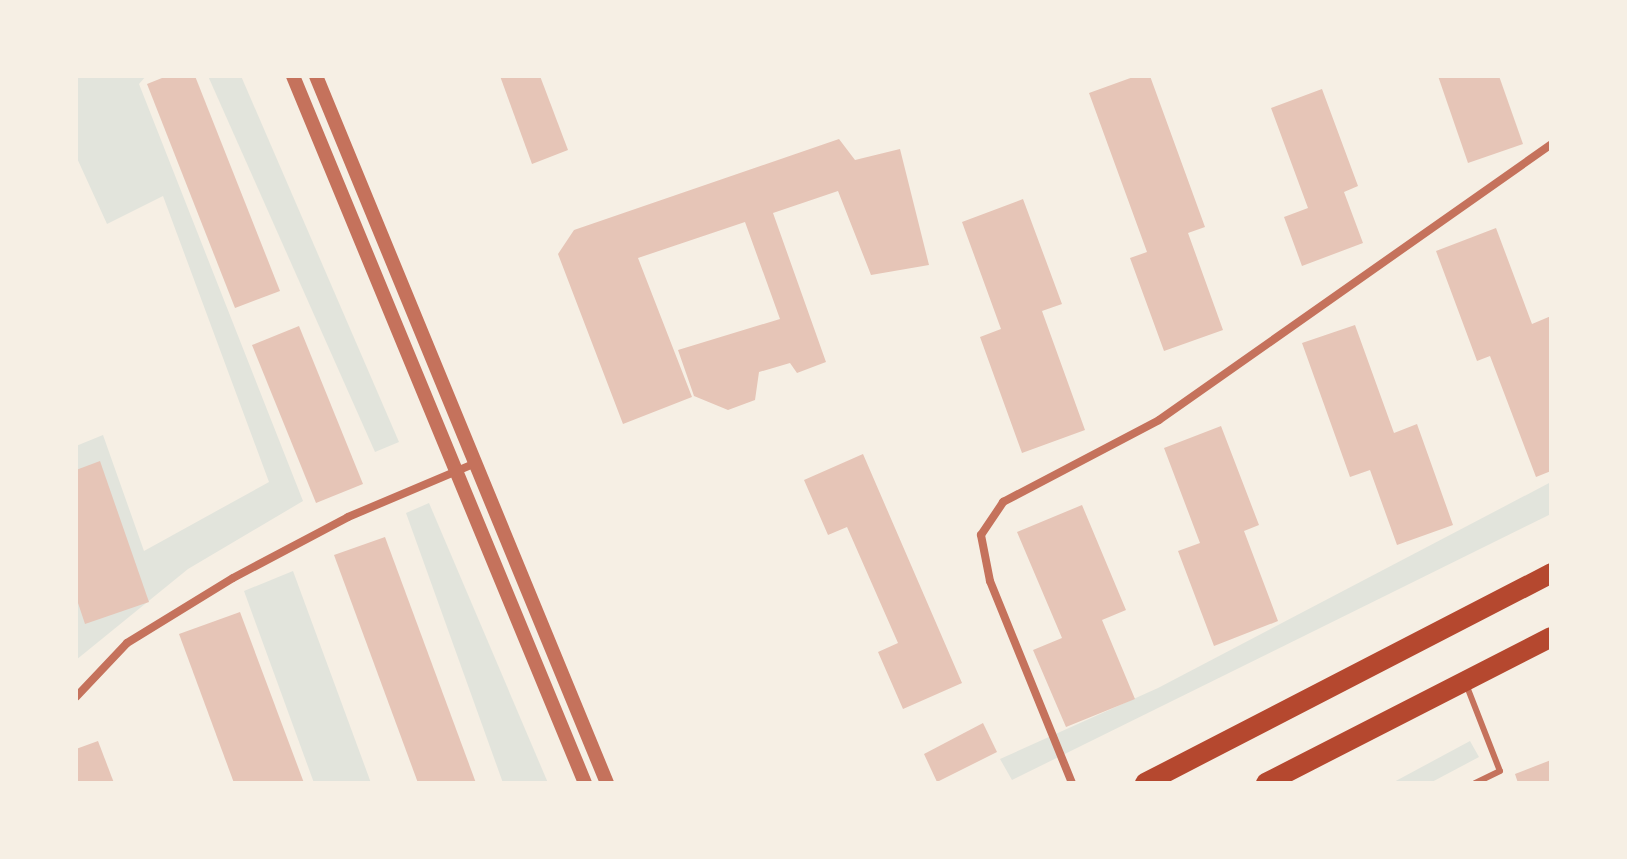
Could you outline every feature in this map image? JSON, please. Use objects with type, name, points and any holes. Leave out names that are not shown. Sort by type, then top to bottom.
[{"type":"main road","points":[[1145,783],[1551,573]]},
{"type":"main road","points":[[1266,783],[1551,637]]},
{"type":"street","points":[[293,76],[585,783]]},
{"type":"street","points":[[316,76],[479,462],[607,783]]},
{"type":"street","points":[[1072,783],[990,581],[981,535],[1003,502],[1159,420],[1551,144]]},
{"type":"street","points":[[76,697],[127,643],[233,578],[348,517],[479,462]]},
{"type":"lane","points":[[1464,680],[1500,771],[1475,783]]},
{"type":"shaded area","points":[[78,76],[146,76],[139,84],[303,501],[188,569],[76,660],[76,446],[103,435],[144,551],[269,482],[163,196],[107,224],[76,156]]},
{"type":"shaded area","points":[[208,76],[241,76],[399,442],[375,452]]},
{"type":"shaded area","points":[[1551,482],[1551,514],[1012,780],[1000,759],[1158,688]]},
{"type":"shaded area","points":[[429,503],[548,783],[503,783],[406,513]]},
{"type":"shaded area","points":[[293,571],[371,783],[314,783],[244,591]]},
{"type":"shaded area","points":[[1470,741],[1479,757],[1430,783],[1392,783]]},
{"type":"building","points":[[167,76],[195,76],[280,291],[235,308],[147,84]]},
{"type":"building","points":[[500,76],[540,76],[568,150],[532,164]]},
{"type":"building","points":[[1136,76],[1150,76],[1205,227],[1188,233],[1223,330],[1164,351],[1130,258],[1147,252],[1089,93]]},
{"type":"building","points":[[1438,76],[1499,76],[1523,144],[1468,163]]},
{"type":"building","points":[[1322,89],[1358,186],[1344,192],[1363,243],[1302,266],[1284,217],[1308,208],[1271,108]]},
{"type":"building","points":[[839,139],[855,160],[900,149],[929,265],[871,275],[838,191],[773,213],[826,362],[797,373],[790,363],[759,372],[755,400],[728,410],[694,396],[678,350],[780,319],[745,222],[638,258],[692,397],[623,424],[558,254],[574,230]]},
{"type":"building","points":[[1023,199],[1062,304],[1042,311],[1085,430],[1022,453],[980,337],[1001,329],[962,222]]},
{"type":"building","points":[[1496,228],[1532,324],[1551,316],[1551,471],[1536,477],[1490,356],[1477,361],[1436,251]]},
{"type":"building","points":[[1355,325],[1394,433],[1417,424],[1453,525],[1397,545],[1370,470],[1350,477],[1302,343]]},
{"type":"building","points":[[299,326],[363,484],[316,503],[252,345]]},
{"type":"building","points":[[1221,426],[1259,525],[1244,531],[1278,621],[1214,646],[1178,551],[1200,543],[1164,448]]},
{"type":"building","points":[[863,454],[962,683],[903,709],[878,652],[898,643],[847,527],[828,535],[804,480]]},
{"type":"building","points":[[100,461],[149,602],[85,624],[76,597],[76,470]]},
{"type":"building","points":[[1082,505],[1126,610],[1102,620],[1135,699],[1066,727],[1033,650],[1062,638],[1017,532]]},
{"type":"building","points":[[385,537],[476,783],[418,783],[334,555]]},
{"type":"building","points":[[240,612],[304,783],[234,783],[179,634]]},
{"type":"building","points":[[983,723],[997,752],[937,782],[924,754]]},
{"type":"building","points":[[98,741],[114,783],[76,783],[76,749]]},
{"type":"building","points":[[1551,760],[1551,783],[1518,783],[1515,774]]}]
